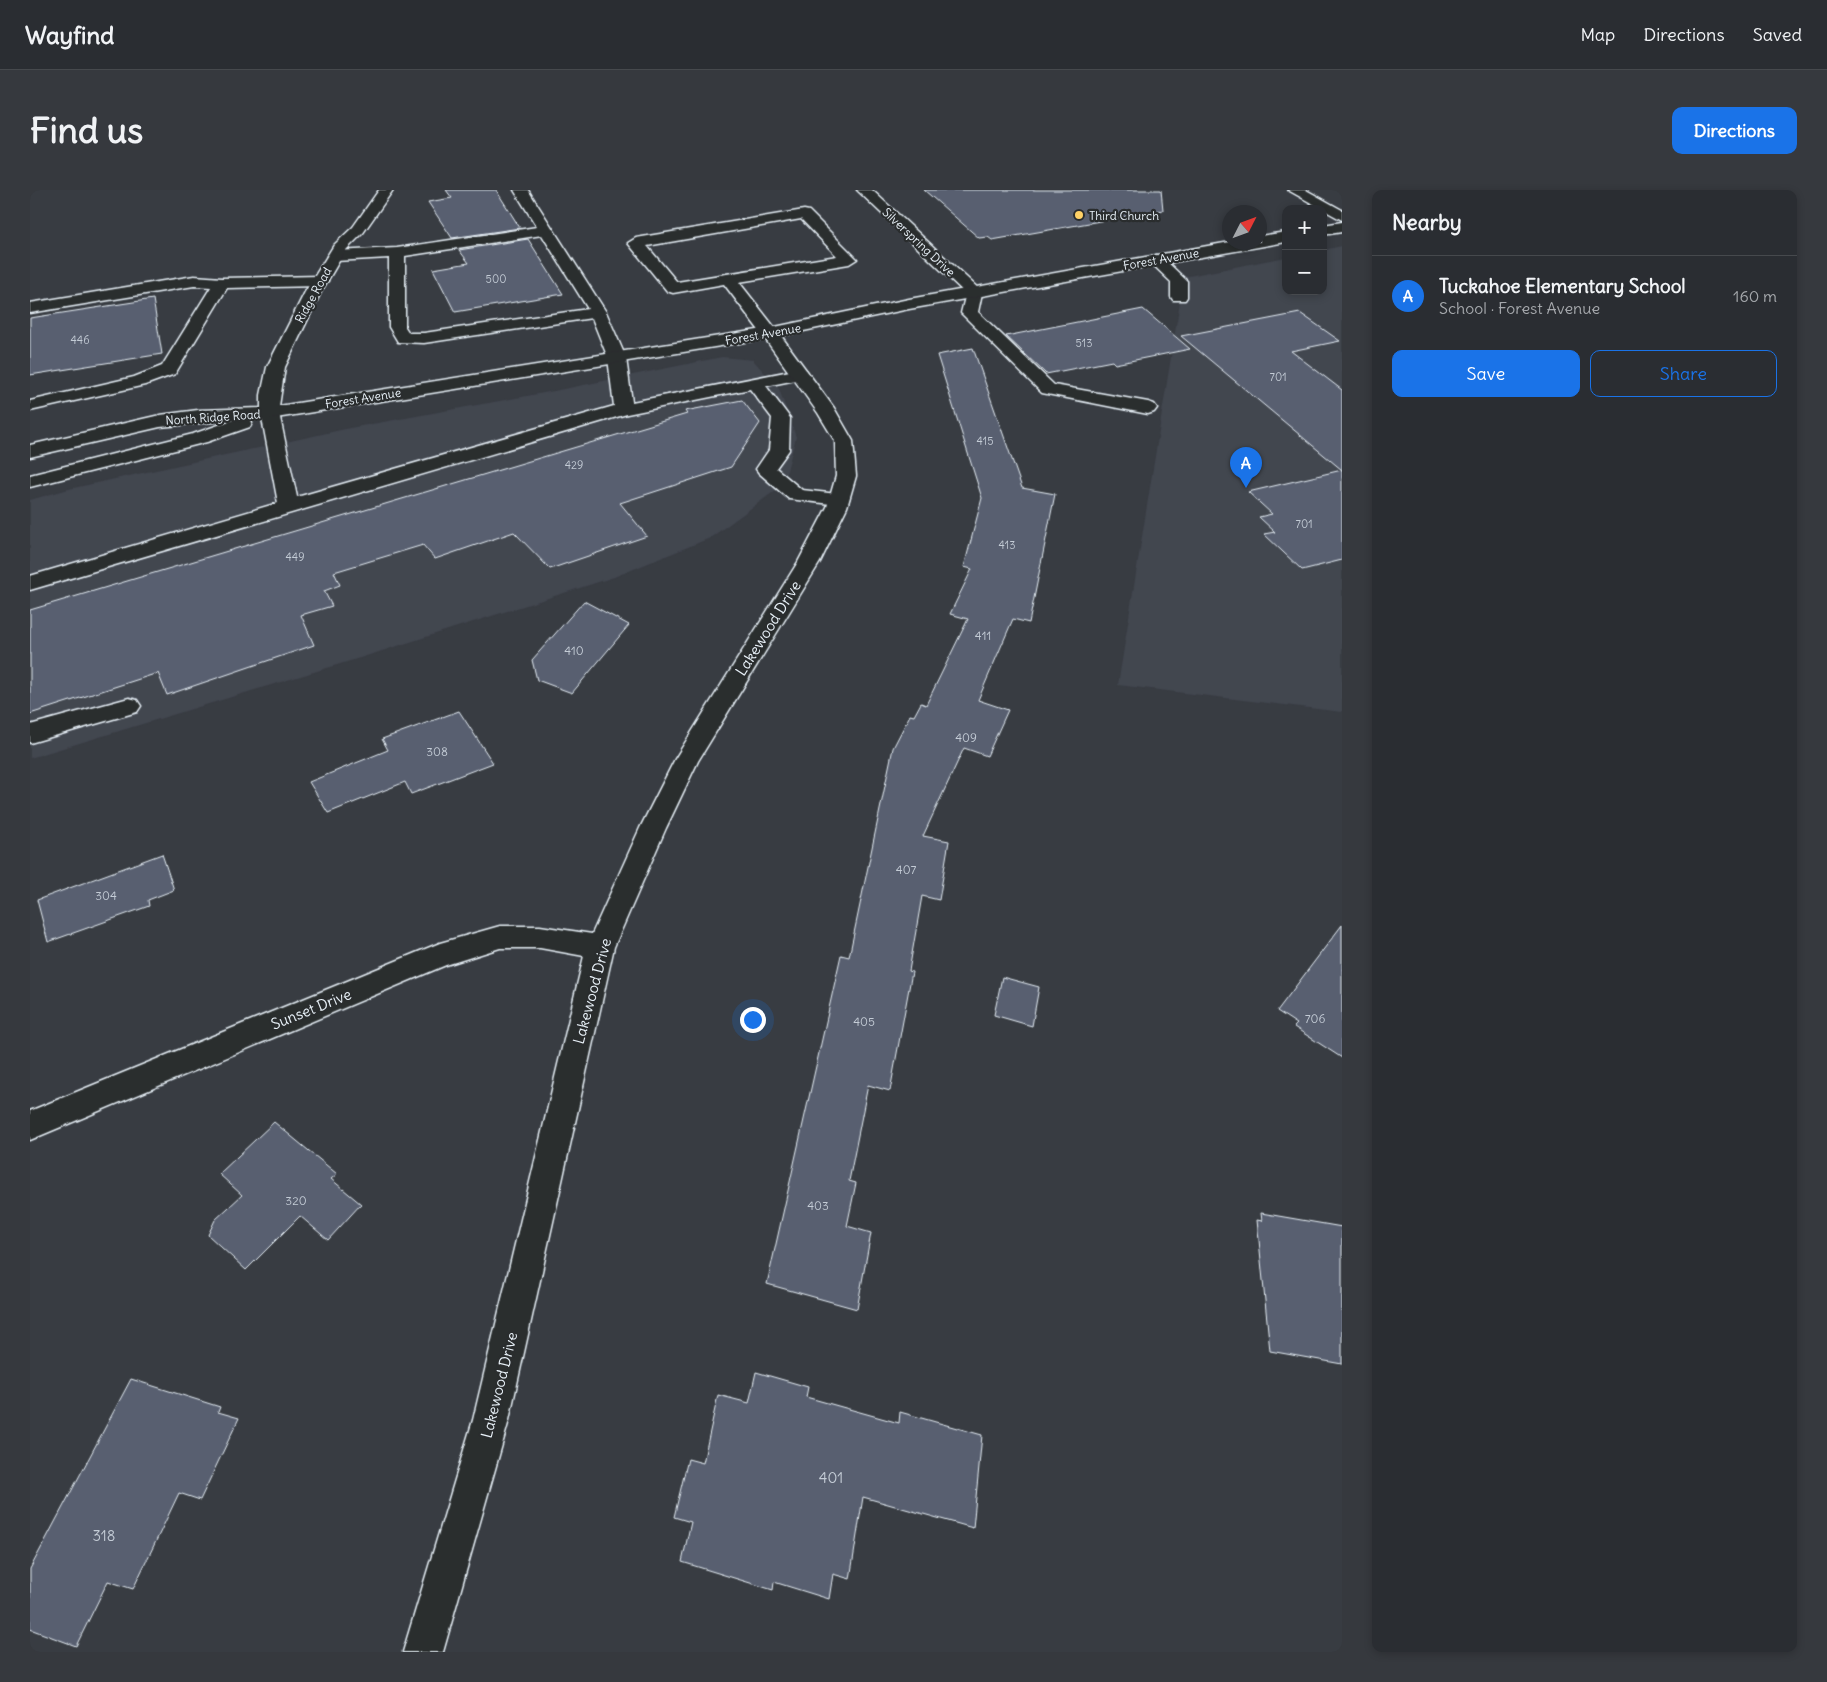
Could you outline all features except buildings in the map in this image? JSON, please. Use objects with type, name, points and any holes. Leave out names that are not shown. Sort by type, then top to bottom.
[{"type":"street","name":"Ridge Road","points":[[289,506],[270,413],[270,395],[276,367],[320,281],[335,256],[348,237],[358,230],[386,190]]},
{"type":"street","points":[[521,190],[598,312],[617,358],[624,409]]},
{"type":"street","name":"Silverspring Drive","points":[[864,190],[974,293]]},
{"type":"street","points":[[1295,190],[1342,216]]},
{"type":"street","points":[[804,214],[849,259],[802,266],[728,279],[673,288],[636,243],[804,214]]},
{"type":"street","points":[[1327,229],[1342,227]]},
{"type":"street","points":[[335,256],[397,253],[547,230]]},
{"type":"street","points":[[1267,241],[1282,238]]},
{"type":"street","name":"Forest Avenue","points":[[270,413],[770,333],[909,304],[1222,248]]},
{"type":"street","points":[[397,253],[396,327],[404,338],[424,338],[598,312]]},
{"type":"street","points":[[1156,260],[1179,281],[1179,297]]},
{"type":"street","name":"Lakewood Drive","points":[[423,1652],[491,1420],[600,947],[653,828],[687,759],[808,562],[839,499],[846,476],[844,441],[828,412],[728,279]]},
{"type":"street","points":[[30,308],[194,280],[222,283],[320,281]]},
{"type":"street","points":[[30,406],[139,381],[169,370],[222,283]]},
{"type":"street","points":[[974,293],[970,313],[1048,389],[1148,408]]},
{"type":"street","points":[[30,583],[624,409],[800,374]]},
{"type":"street","points":[[755,383],[781,418],[779,450],[766,469],[796,496],[839,499]]},
{"type":"street","name":"North Ridge Road","points":[[30,451],[160,421],[198,416],[270,413]]},
{"type":"street","name":"North Ridge Road","points":[[30,480],[200,438],[270,413]]},
{"type":"street","points":[[30,734],[129,706]]},
{"type":"street","name":"Sunset Drive","points":[[30,1126],[449,952],[500,936],[540,937],[600,947]]},
{"type":"shaded area","points":[[1342,246],[1342,712],[1118,685],[1184,277],[1282,258],[1282,295],[1327,295],[1327,249]]},
{"type":"shaded area","points":[[722,357],[753,360],[779,389],[796,437],[783,485],[710,538],[614,577],[363,657],[30,758],[30,500],[69,489],[350,428],[549,392]]},
{"type":"place","name":"Third Church","points":[[1079,215]]},
{"type":"place","name":"Tuckahoe Elementary School","points":[[1246,488]]}]
